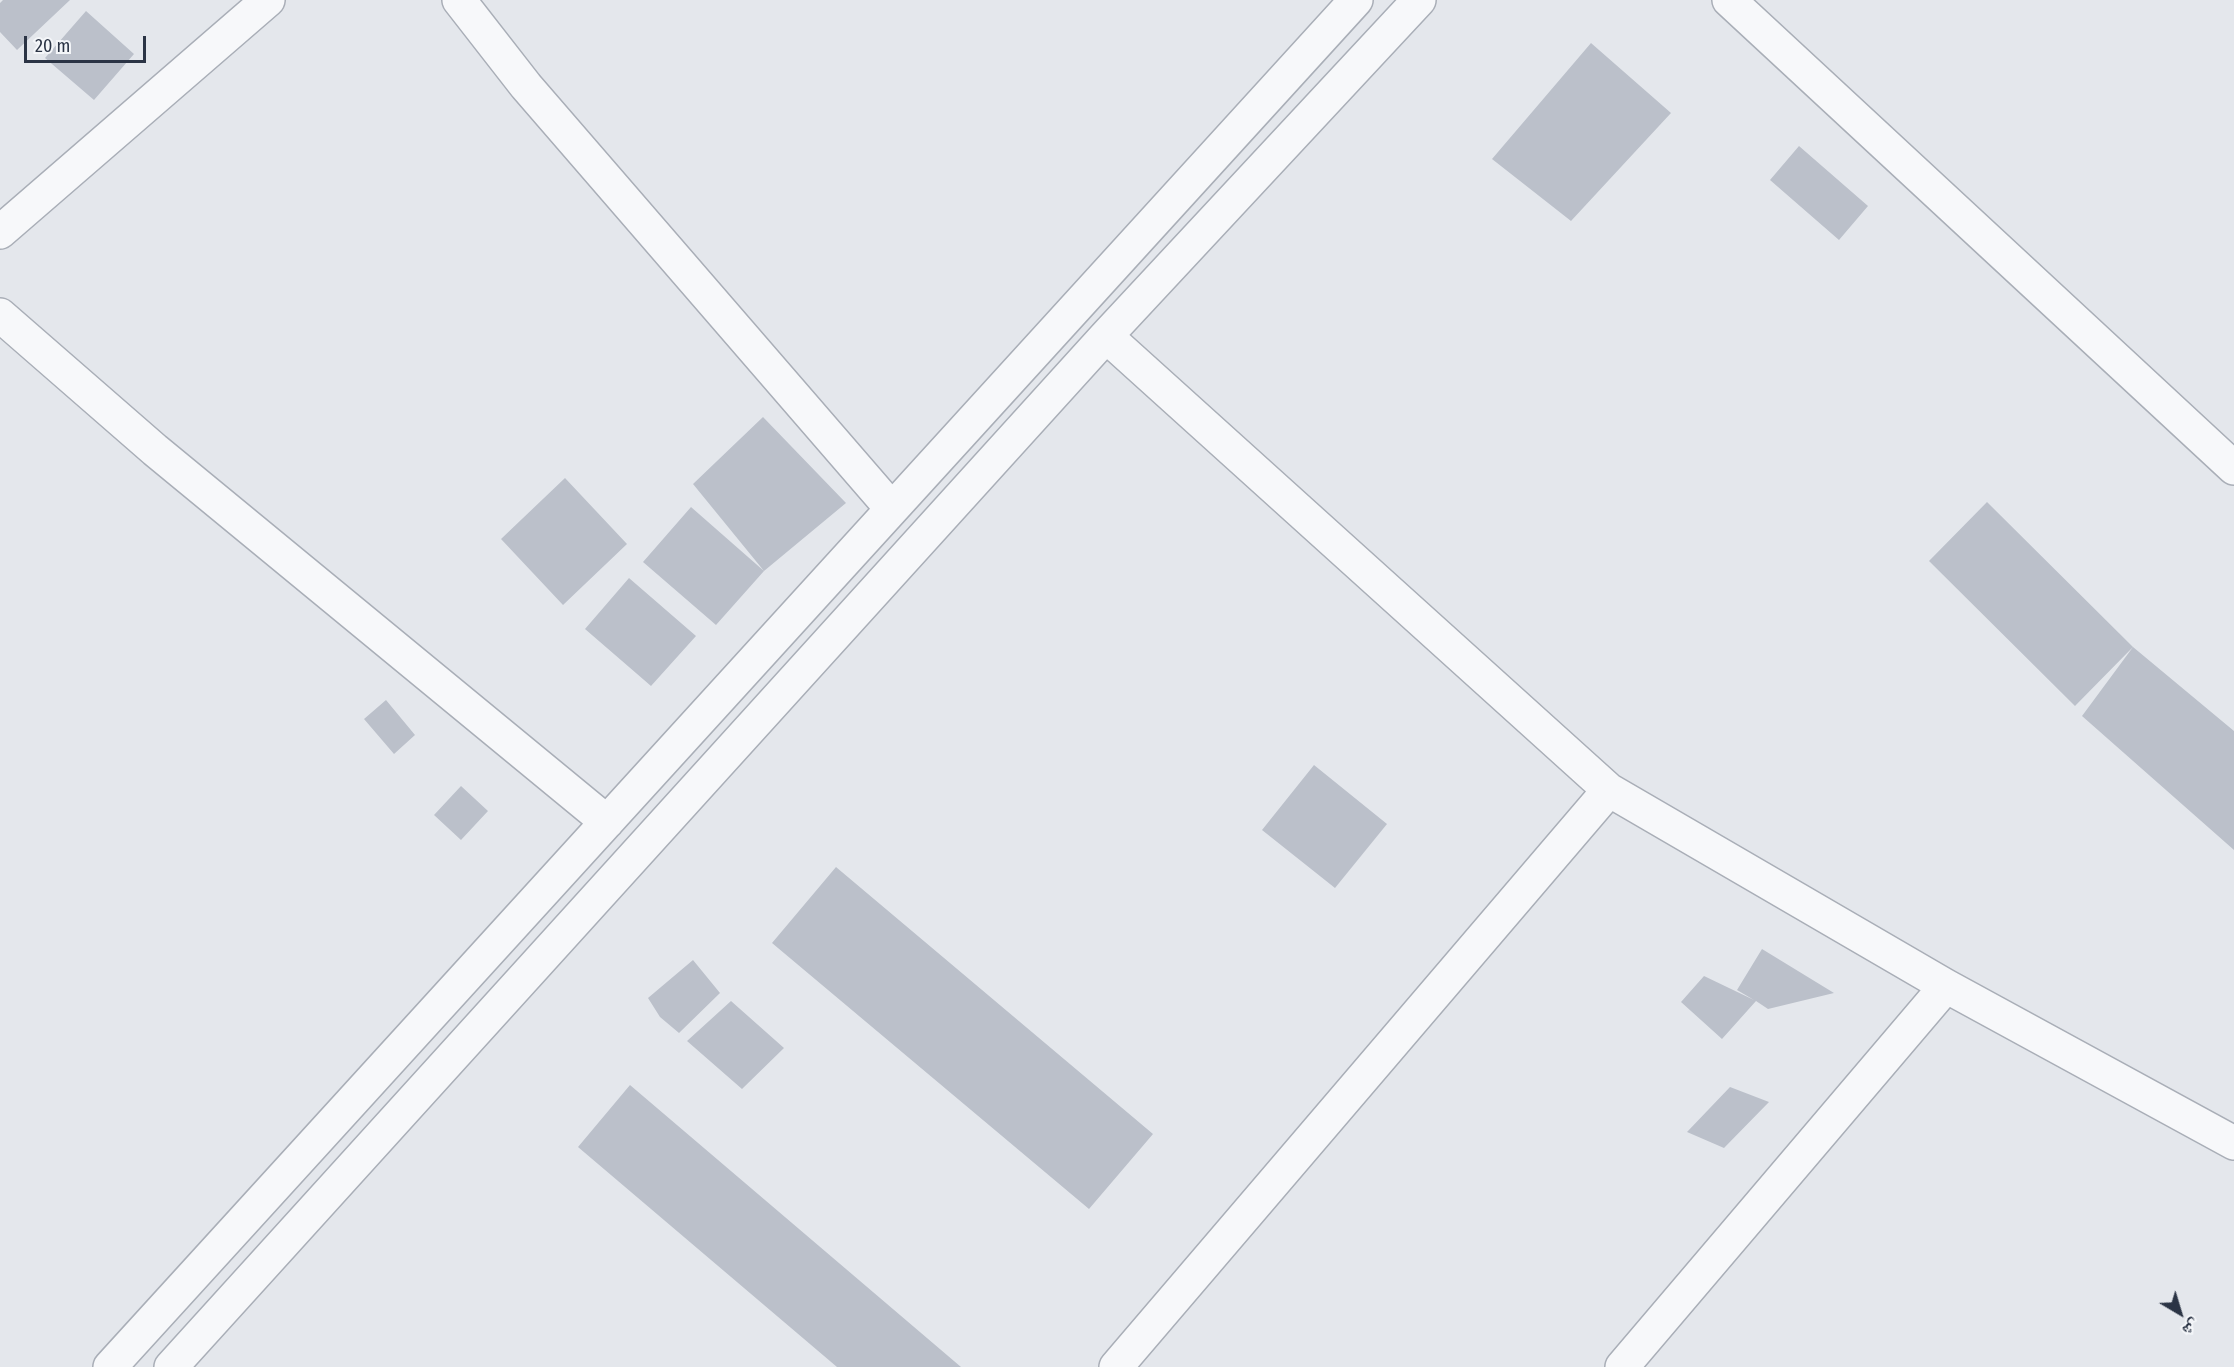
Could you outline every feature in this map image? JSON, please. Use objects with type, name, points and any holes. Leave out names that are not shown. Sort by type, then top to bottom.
[{"type":"street","points":[[0,232],[268,0]]},
{"type":"street","points":[[459,0],[526,86],[892,509]]},
{"type":"street","points":[[110,1367],[1356,0]]},
{"type":"street","points":[[171,1367],[1106,336],[1419,0]]},
{"type":"street","points":[[1729,0],[2234,468]]},
{"type":"street","points":[[0,315],[155,450],[607,822]]},
{"type":"street","points":[[1106,336],[1609,790],[1946,986],[2234,1143]]},
{"type":"street","points":[[1116,1367],[1609,790]]},
{"type":"street","points":[[1622,1367],[1946,986]]},
{"type":"building","points":[[3,0],[70,0],[17,50],[0,32],[0,3]]},
{"type":"building","points":[[86,11],[134,54],[94,100],[45,58]]},
{"type":"building","points":[[1591,43],[1671,113],[1571,221],[1492,159]]},
{"type":"building","points":[[1799,146],[1868,206],[1839,240],[1770,180]]},
{"type":"building","points":[[763,417],[846,503],[764,571],[693,484]]},
{"type":"building","points":[[565,478],[627,544],[563,605],[501,539]]},
{"type":"building","points":[[1987,502],[2133,647],[2075,706],[1929,561]]},
{"type":"building","points":[[691,507],[764,571],[716,625],[643,562]]},
{"type":"building","points":[[629,578],[696,636],[651,686],[585,629]]},
{"type":"building","points":[[2133,647],[2234,731],[2234,850],[2082,716]]},
{"type":"building","points":[[386,700],[415,735],[394,754],[364,719]]},
{"type":"building","points":[[1314,765],[1387,824],[1335,888],[1262,830]]},
{"type":"building","points":[[461,786],[488,811],[461,840],[434,815]]},
{"type":"building","points":[[836,867],[1153,1134],[1089,1209],[772,943]]},
{"type":"building","points":[[1762,949],[1834,993],[1768,1009],[1756,1001],[1722,1039],[1681,1002],[1704,976],[1754,1000],[1737,990]]},
{"type":"building","points":[[693,960],[720,993],[679,1033],[660,1017],[648,998]]},
{"type":"building","points":[[731,1001],[784,1048],[742,1089],[687,1041]]},
{"type":"building","points":[[630,1085],[961,1367],[837,1367],[578,1147]]},
{"type":"building","points":[[1730,1087],[1769,1102],[1724,1148],[1687,1132]]}]
